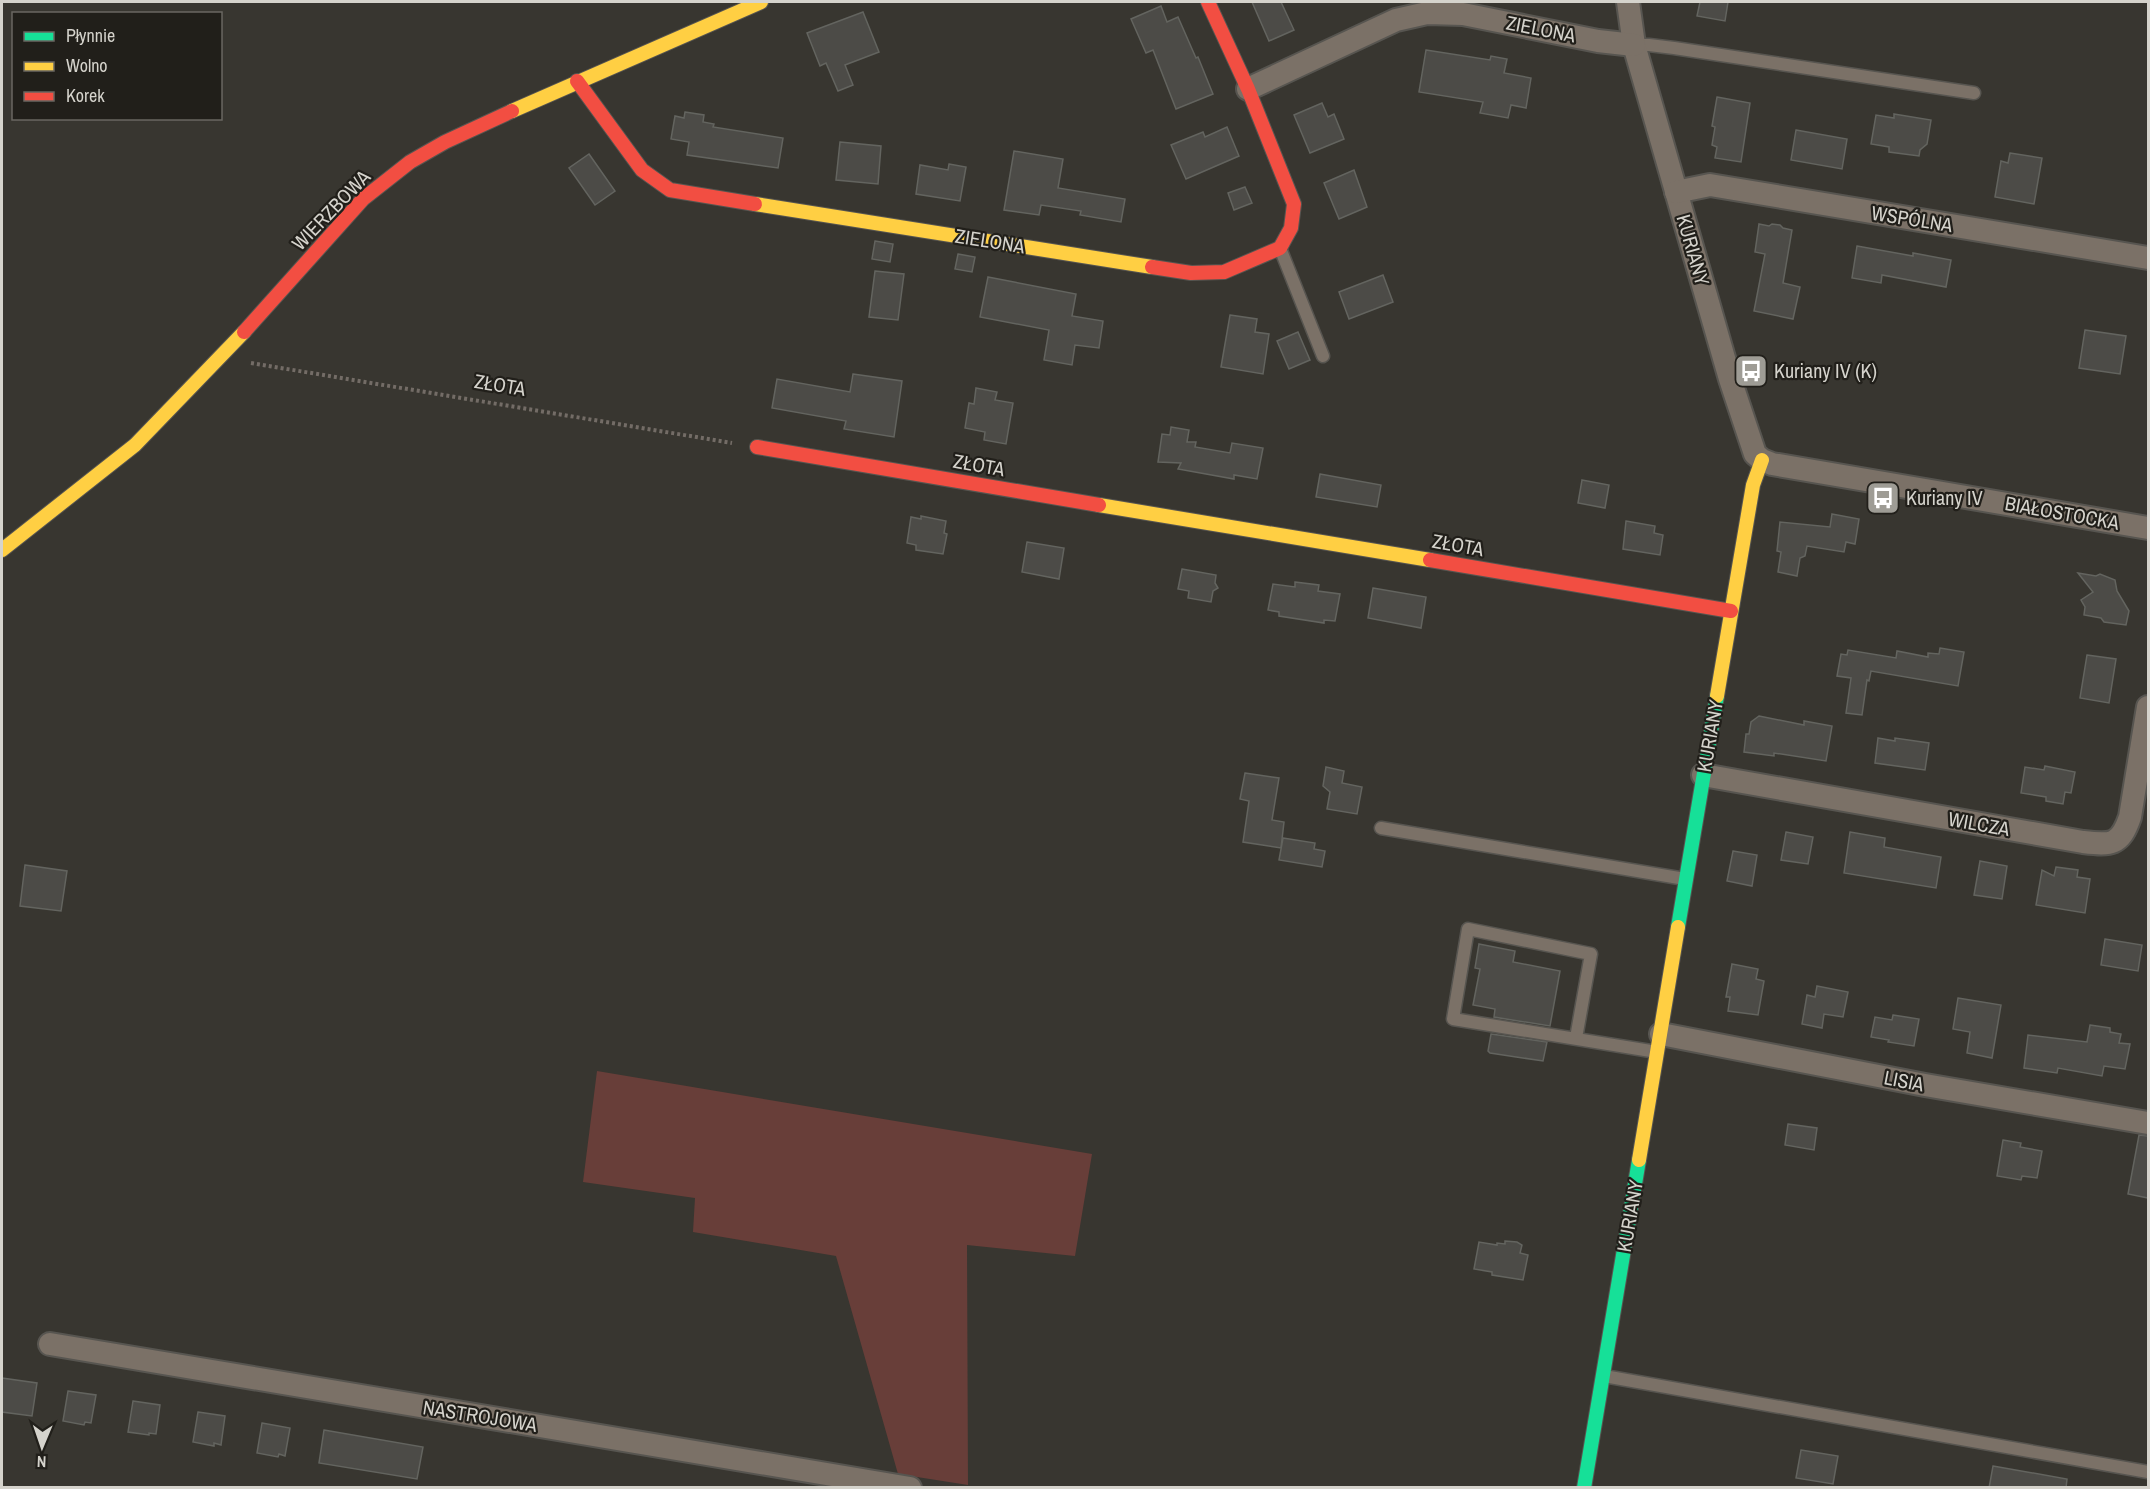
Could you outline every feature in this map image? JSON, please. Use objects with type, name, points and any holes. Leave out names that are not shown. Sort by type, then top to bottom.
[{"type":"street","name":"WIERZBOWA","points":[[2,550],[135,445],[221,358],[363,199],[410,162],[445,142],[577,81],[761,2]]},
{"type":"street","points":[[1208,2],[1248,89],[1294,204],[1291,228],[1280,248]]},
{"type":"street","name":"KURIANY","points":[[1584,1488],[1731,611],[1753,485],[1762,460],[1755,454],[1750,444],[1676,192],[1634,45],[1628,2]]},
{"type":"street","name":"ZIELONA","points":[[1248,89],[1396,20],[1427,13],[1463,14],[1599,41],[1634,45]]},
{"type":"street","name":"ZIELONA","points":[[577,81],[642,170],[669,190],[1191,273],[1224,272],[1280,248]]},
{"type":"street","name":"WSPÓLNA","points":[[1676,192],[1710,185],[2148,258]]},
{"type":"street","name":"ZŁOTA","points":[[757,447],[1731,611]]},
{"type":"street","name":"BIAŁOSTOCKA","points":[[1762,460],[1772,465],[2148,528]]},
{"type":"street","name":"WILCZA","points":[[1703,775],[2083,842],[2115,843],[2124,833],[2130,818],[2148,707]]},
{"type":"street","name":"LISIA","points":[[1660,1043],[2148,1123]]},
{"type":"street","name":"NASTROJOWA","points":[[50,1344],[910,1488]]},
{"type":"lane","points":[[1634,45],[1666,47],[1974,93]]},
{"type":"lane","points":[[1280,248],[1323,356]]},
{"type":"lane","points":[[1381,828],[1686,879]]},
{"type":"lane","points":[[1576,1038],[1591,954],[1468,929],[1453,1019],[1576,1038],[1660,1043]]},
{"type":"lane","points":[[1603,1376],[2148,1472]]},
{"type":"path","name":"ZŁOTA","points":[[221,358],[757,447]]},
{"type":"shaded area","points":[[597,1071],[1092,1154],[1075,1256],[967,1245],[968,1485],[898,1474],[836,1256],[693,1232],[695,1198],[583,1182]]},
{"type":"building","points":[[1252,2],[1281,2],[1294,30],[1269,41]]},
{"type":"building","points":[[1700,2],[1728,2],[1725,21],[1697,16]]},
{"type":"building","points":[[1161,6],[1167,22],[1178,17],[1213,94],[1176,109],[1153,50],[1146,53],[1131,19]]},
{"type":"building","points":[[863,12],[879,52],[845,65],[853,85],[838,91],[826,63],[820,66],[807,33]]},
{"type":"building","points":[[1426,50],[1490,60],[1491,56],[1507,59],[1504,73],[1531,78],[1526,108],[1511,105],[1508,118],[1480,113],[1483,102],[1419,92]]},
{"type":"building","points":[[1717,97],[1750,103],[1741,162],[1715,158],[1717,147],[1712,145],[1715,127],[1712,126]]},
{"type":"building","points":[[1322,103],[1328,117],[1334,114],[1344,139],[1310,153],[1294,115]]},
{"type":"building","points":[[685,112],[704,115],[703,122],[714,124],[713,127],[783,138],[778,168],[687,155],[689,142],[671,139],[675,116],[684,118]]},
{"type":"building","points":[[1894,114],[1931,120],[1927,144],[1920,150],[1919,156],[1889,152],[1889,147],[1871,144],[1876,115],[1894,118]]},
{"type":"building","points":[[1227,127],[1239,156],[1186,179],[1171,145],[1203,132],[1205,137]]},
{"type":"building","points":[[1796,130],[1847,139],[1842,169],[1791,160]]},
{"type":"building","points":[[840,142],[881,146],[878,184],[836,180]]},
{"type":"building","points":[[1014,151],[1063,159],[1058,188],[1125,199],[1121,222],[1080,215],[1081,211],[1041,205],[1039,215],[1004,210]]},
{"type":"building","points":[[2010,153],[2042,158],[2034,204],[1995,197],[2001,161],[2008,163]]},
{"type":"building","points":[[589,154],[615,191],[595,205],[569,168]]},
{"type":"building","points":[[949,164],[966,167],[960,201],[916,194],[920,165],[948,170]]},
{"type":"building","points":[[1354,170],[1367,207],[1339,219],[1324,183]]},
{"type":"building","points":[[1245,187],[1252,203],[1234,210],[1228,193]]},
{"type":"building","points":[[1759,224],[1780,225],[1792,230],[1783,283],[1800,287],[1793,319],[1754,311],[1765,254],[1755,252]]},
{"type":"building","points":[[875,241],[893,244],[890,262],[872,259]]},
{"type":"building","points":[[1857,246],[1951,260],[1946,287],[1882,275],[1881,283],[1852,278]]},
{"type":"building","points":[[958,254],[975,257],[972,272],[955,269]]},
{"type":"building","points":[[875,271],[904,274],[898,320],[869,317]]},
{"type":"building","points":[[1383,275],[1393,302],[1349,319],[1339,292]]},
{"type":"building","points":[[988,277],[1076,294],[1072,316],[1103,321],[1099,348],[1075,345],[1072,365],[1044,360],[1049,330],[980,317]]},
{"type":"building","points":[[1230,315],[1257,319],[1255,332],[1269,334],[1263,374],[1221,367]]},
{"type":"building","points":[[2085,330],[2126,336],[2120,374],[2079,368]]},
{"type":"building","points":[[1298,332],[1310,360],[1289,369],[1277,341]]},
{"type":"building","points":[[853,374],[902,381],[894,437],[844,429],[846,421],[772,408],[777,379],[850,392]]},
{"type":"building","points":[[976,388],[997,392],[995,400],[1013,403],[1006,444],[984,440],[985,432],[965,428],[969,403],[974,404]]},
{"type":"building","points":[[1171,427],[1189,430],[1187,442],[1196,442],[1195,447],[1230,453],[1232,443],[1263,448],[1257,479],[1234,475],[1234,479],[1178,469],[1181,463],[1158,462],[1162,434],[1170,435]]},
{"type":"building","points":[[1320,474],[1381,485],[1377,507],[1316,497]]},
{"type":"building","points":[[1582,480],[1609,485],[1605,508],[1578,503]]},
{"type":"building","points":[[1832,514],[1859,519],[1855,544],[1846,542],[1844,552],[1807,546],[1805,556],[1800,558],[1797,576],[1778,572],[1781,552],[1777,551],[1780,522],[1830,527]]},
{"type":"building","points":[[921,516],[946,521],[944,533],[947,534],[943,554],[916,550],[916,545],[907,543],[911,517],[921,519]]},
{"type":"building","points":[[1626,521],[1655,526],[1654,533],[1663,535],[1660,555],[1623,549]]},
{"type":"building","points":[[1027,542],[1064,548],[1059,579],[1022,572]]},
{"type":"building","points":[[1182,569],[1216,575],[1215,583],[1218,588],[1213,591],[1211,602],[1188,598],[1189,591],[1178,589]]},
{"type":"building","points":[[2078,573],[2096,576],[2100,574],[2115,580],[2117,591],[2129,611],[2126,625],[2104,622],[2101,618],[2084,615],[2085,607],[2081,600],[2093,592]]},
{"type":"building","points":[[1295,582],[1319,585],[1318,591],[1340,594],[1335,621],[1324,620],[1324,623],[1279,616],[1279,612],[1268,610],[1273,584],[1295,587]]},
{"type":"building","points":[[1373,588],[1426,597],[1421,628],[1368,618]]},
{"type":"building","points":[[1940,648],[1964,652],[1958,686],[1871,671],[1869,681],[1867,680],[1862,715],[1846,713],[1851,678],[1837,676],[1841,654],[1847,655],[1848,650],[1896,658],[1897,651],[1928,657],[1928,653],[1939,654]]},
{"type":"building","points":[[2087,655],[2116,659],[2109,703],[2080,698]]},
{"type":"building","points":[[1759,716],[1804,725],[1804,721],[1832,726],[1826,761],[1774,753],[1774,756],[1744,752],[1746,734],[1749,734],[1751,722]]},
{"type":"building","points":[[1878,738],[1929,743],[1925,770],[1875,763]]},
{"type":"building","points":[[2045,766],[2075,772],[2071,793],[2065,792],[2063,804],[2046,801],[2046,797],[2021,793],[2025,767],[2044,770]]},
{"type":"building","points":[[1326,767],[1344,771],[1342,783],[1362,787],[1357,814],[1327,809],[1330,792],[1323,786]]},
{"type":"building","points":[[1245,773],[1279,778],[1272,820],[1284,822],[1281,848],[1243,842],[1249,801],[1240,799]]},
{"type":"building","points":[[1786,832],[1813,837],[1808,864],[1781,860]]},
{"type":"building","points":[[1850,832],[1885,838],[1884,847],[1941,857],[1936,888],[1844,873]]},
{"type":"building","points":[[1283,838],[1315,843],[1314,849],[1325,851],[1322,867],[1279,860]]},
{"type":"building","points":[[1733,851],[1757,855],[1752,886],[1727,881]]},
{"type":"building","points":[[1980,861],[2007,866],[2002,899],[1974,895]]},
{"type":"building","points":[[25,865],[67,871],[61,911],[20,906]]},
{"type":"building","points":[[2056,867],[2078,870],[2077,877],[2090,879],[2085,913],[2036,905],[2042,870],[2054,876]]},
{"type":"building","points":[[2105,939],[2142,945],[2138,971],[2101,965]]},
{"type":"building","points":[[1479,944],[1515,951],[1513,962],[1560,971],[1550,1026],[1494,1017],[1495,1009],[1473,1005],[1480,969],[1475,968]]},
{"type":"building","points":[[1732,964],[1758,969],[1756,979],[1764,981],[1758,1015],[1728,1011],[1730,997],[1726,997]]},
{"type":"building","points":[[1817,986],[1848,992],[1843,1017],[1824,1014],[1822,1028],[1802,1024],[1807,995],[1815,997]]},
{"type":"building","points":[[1958,998],[2001,1005],[1992,1058],[1967,1053],[1970,1032],[1953,1029]]},
{"type":"building","points":[[1893,1015],[1919,1019],[1914,1046],[1871,1037],[1875,1017],[1892,1020]]},
{"type":"building","points":[[2090,1025],[2110,1028],[2110,1032],[2121,1034],[2119,1043],[2130,1044],[2125,1069],[2104,1066],[2102,1076],[2058,1068],[2057,1073],[2024,1068],[2028,1035],[2087,1042]]},
{"type":"building","points":[[1491,1034],[1547,1042],[1543,1061],[1490,1053],[1488,1051]]},
{"type":"building","points":[[1788,1124],[1817,1128],[1814,1150],[1785,1145]]},
{"type":"building","points":[[2139,1135],[2148,1136],[2148,1198],[2128,1194]]},
{"type":"building","points":[[2003,1140],[2021,1143],[2020,1147],[2042,1151],[2037,1178],[2022,1176],[2021,1180],[1997,1176]]},
{"type":"building","points":[[1505,1241],[1522,1245],[1520,1253],[1528,1255],[1523,1280],[1492,1275],[1492,1272],[1474,1269],[1479,1242],[1497,1245],[1497,1243],[1505,1244]]},
{"type":"building","points":[[2,1378],[37,1383],[32,1416],[2,1412]]},
{"type":"building","points":[[68,1391],[96,1395],[91,1423],[85,1422],[84,1425],[63,1421]]},
{"type":"building","points":[[133,1401],[160,1405],[156,1434],[128,1432]]},
{"type":"building","points":[[198,1412],[225,1416],[221,1445],[193,1442]]},
{"type":"building","points":[[262,1423],[290,1428],[285,1456],[257,1453]]},
{"type":"building","points":[[324,1430],[423,1447],[417,1479],[319,1463]]},
{"type":"building","points":[[1801,1450],[1838,1456],[1833,1484],[1796,1478]]},
{"type":"building","points":[[1993,1466],[2067,1479],[2066,1488],[1989,1488]]},
{"type":"traffic: fast","points":[[1678,927],[1717,696]]},
{"type":"traffic: fast","points":[[1584,1488],[1639,1160]]},
{"type":"traffic: slow","points":[[512,111],[761,2]]},
{"type":"traffic: slow","points":[[755,204],[1152,267]]},
{"type":"traffic: slow","points":[[2,550],[135,445],[244,332]]},
{"type":"traffic: slow","points":[[1717,696],[1753,485],[1762,460]]},
{"type":"traffic: slow","points":[[1099,505],[1430,560]]},
{"type":"traffic: slow","points":[[1639,1160],[1678,927]]},
{"type":"traffic: jam","points":[[1152,267],[1191,273],[1224,272],[1280,248],[1291,228],[1294,204],[1248,89],[1208,2]]},
{"type":"traffic: jam","points":[[577,81],[642,170],[670,190],[755,204]]},
{"type":"traffic: jam","points":[[244,332],[363,199],[410,162],[445,142],[512,111]]},
{"type":"traffic: jam","points":[[757,447],[1099,505]]},
{"type":"traffic: jam","points":[[1430,560],[1731,611]]},
{"type":"place","name":"Kuriany IV (K)","points":[[1751,371]]},
{"type":"place","name":"Kuriany IV","points":[[1883,498]]}]
